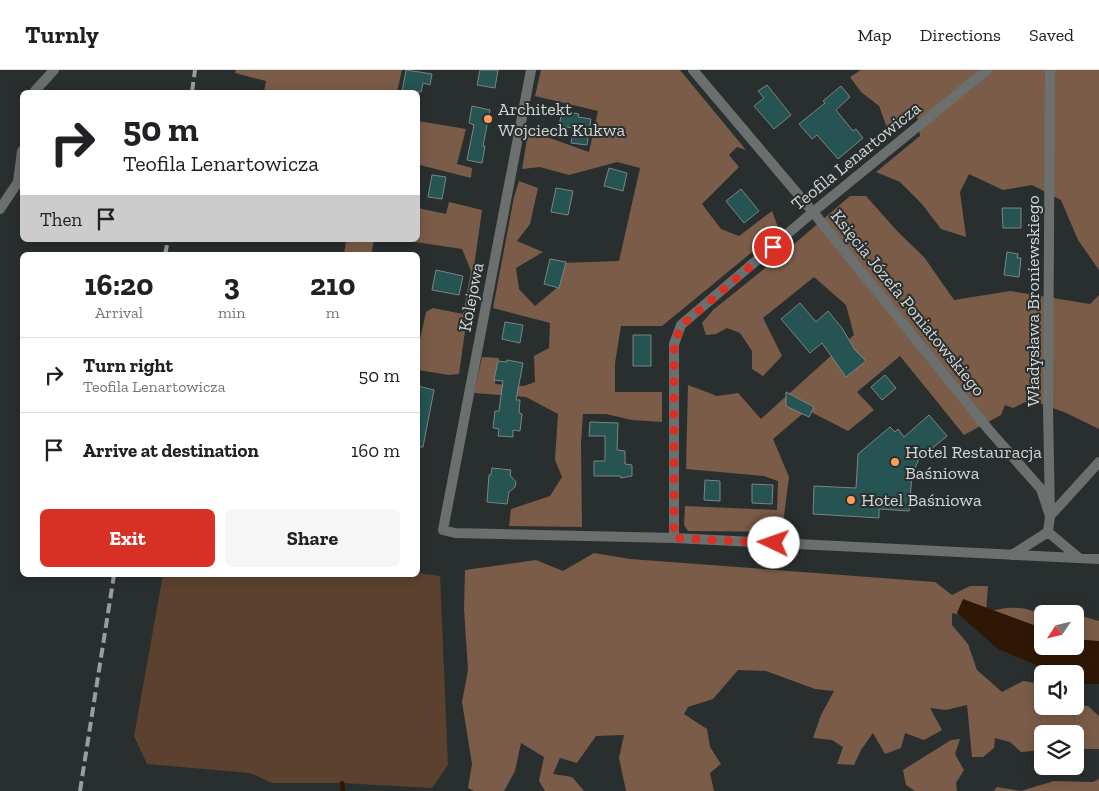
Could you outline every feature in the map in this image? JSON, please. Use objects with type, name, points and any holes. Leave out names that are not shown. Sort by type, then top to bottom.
[{"type":"street","points":[[36,90],[54,70]]},
{"type":"street","name":"Kolejowa","points":[[531,70],[443,530],[455,533],[674,538]]},
{"type":"street","name":"Księcia Józefa Poniatowskiego","points":[[693,70],[813,212],[989,430],[1041,489],[1050,516]]},
{"type":"street","name":"Teofila Lenartowicza","points":[[674,538],[674,344],[682,325],[813,212],[987,70]]},
{"type":"street","name":"Władysława Broniewskiego","points":[[1048,532],[1050,516],[1048,407],[1050,70]]},
{"type":"street","points":[[0,209],[18,182],[20,166]]},
{"type":"street","points":[[1050,516],[1099,462]]},
{"type":"street","points":[[1012,555],[1048,532],[1079,558]]},
{"type":"street","points":[[674,538],[1099,559]]},
{"type":"shaded area","points":[[236,70],[402,70],[397,90],[264,90],[266,81],[235,73]]},
{"type":"shaded area","points":[[541,70],[680,70],[746,150],[737,147],[729,155],[739,167],[702,204],[721,229],[739,236],[772,211],[779,230],[662,326],[621,326],[615,363],[615,392],[662,392],[662,422],[632,420],[606,414],[583,414],[581,443],[582,527],[509,526],[511,509],[550,496],[562,477],[555,460],[558,414],[526,397],[474,393],[482,357],[499,358],[495,384],[524,386],[535,382],[534,356],[549,348],[550,323],[493,308],[514,197],[519,181],[538,188],[530,224],[517,241],[543,252],[516,268],[519,289],[535,306],[558,287],[560,263],[619,261],[640,168],[617,162],[569,175],[540,167],[522,169],[528,133],[544,136],[589,152],[598,111],[535,96]]},
{"type":"shaded area","points":[[861,70],[1099,70],[1099,270],[1078,240],[1061,200],[1032,185],[1003,190],[969,174],[960,192],[966,237],[941,229],[922,204],[900,182],[876,172],[920,136],[917,115],[887,128],[879,106],[861,92],[850,77]]},
{"type":"shaded area","points":[[420,121],[466,129],[457,164],[472,168],[471,178],[420,165]]},
{"type":"shaded area","points":[[850,196],[866,196],[898,232],[924,257],[954,300],[1010,291],[1090,304],[1099,295],[1099,429],[1064,412],[1030,400],[1013,408],[1005,405],[1001,415],[964,435],[900,356],[857,392],[874,410],[848,431],[807,410],[773,439],[789,477],[782,532],[688,531],[684,525],[685,506],[777,510],[778,481],[764,476],[686,469],[688,385],[717,396],[738,393],[761,419],[854,335],[846,305],[814,277],[763,318],[782,356],[763,376],[752,369],[752,351],[740,333],[727,328],[716,334],[706,335],[702,323],[713,310]]},
{"type":"shaded area","points":[[449,202],[482,210],[459,374],[449,375],[420,370],[420,340],[426,312],[433,308],[463,314],[471,271],[462,249],[415,242],[420,242],[420,208],[446,214]]},
{"type":"shaded area","points":[[346,242],[374,242],[372,252],[344,252]]},
{"type":"shaded area","points":[[594,553],[630,559],[935,582],[952,595],[970,586],[988,586],[986,612],[1015,608],[1034,611],[1034,635],[1000,624],[952,613],[952,625],[968,644],[977,670],[1002,692],[1023,681],[1034,683],[1034,715],[1084,715],[1084,706],[1088,706],[1099,716],[1099,749],[1084,749],[1084,725],[1034,725],[1034,751],[1021,752],[1010,742],[995,738],[994,748],[983,757],[972,757],[967,705],[946,710],[930,708],[942,730],[924,740],[905,733],[901,748],[885,754],[873,733],[861,750],[854,765],[837,764],[843,747],[832,740],[813,738],[821,715],[834,691],[815,689],[766,671],[738,670],[713,699],[688,707],[684,714],[707,729],[710,747],[721,764],[710,773],[714,791],[626,791],[619,758],[624,735],[596,736],[577,763],[560,758],[553,774],[572,777],[584,791],[545,791],[539,781],[544,757],[521,743],[515,771],[504,791],[474,791],[468,788],[472,764],[462,702],[468,670],[464,609],[465,570],[536,560],[563,571]]},
{"type":"shaded area","points":[[420,573],[440,576],[448,765],[432,788],[342,783],[272,783],[250,773],[147,764],[134,736],[163,577],[420,577]]},
{"type":"shaded area","points":[[963,599],[1034,625],[1034,655],[1084,655],[1084,640],[1099,641],[1099,684],[1084,684],[1084,665],[1037,665],[998,649],[957,613]]},
{"type":"shaded area","points":[[1084,617],[1099,621],[1099,645],[1084,646]]},
{"type":"shaded area","points":[[960,739],[955,754],[964,770],[956,783],[957,791],[915,791],[906,785],[903,770],[951,740]]},
{"type":"shaded area","points":[[1099,779],[1099,791],[1021,791],[1054,781],[1093,782]]},
{"type":"shaded area","points":[[997,787],[1021,791],[994,791]]},
{"type":"building","points":[[406,70],[432,74],[430,85],[423,83],[421,92],[420,90],[402,90]]},
{"type":"building","points":[[480,70],[498,70],[495,88],[477,85]]},
{"type":"building","points":[[767,85],[791,115],[774,129],[754,106],[764,98],[758,91]]},
{"type":"building","points":[[841,86],[850,97],[836,110],[853,131],[856,129],[863,138],[838,159],[817,135],[812,139],[799,124],[825,103],[823,101]]},
{"type":"building","points":[[472,106],[490,110],[483,146],[485,146],[482,163],[467,160],[474,125],[469,123]]},
{"type":"building","points":[[562,111],[579,114],[578,117],[591,119],[587,145],[571,143],[574,128],[559,126]]},
{"type":"building","points":[[609,168],[627,173],[623,191],[604,186]]},
{"type":"building","points":[[432,175],[446,177],[442,199],[428,197]]},
{"type":"building","points":[[556,188],[573,191],[568,215],[551,212]]},
{"type":"building","points":[[741,189],[759,211],[744,223],[726,201]]},
{"type":"building","points":[[1002,208],[1021,208],[1021,228],[1003,228]]},
{"type":"building","points":[[1007,252],[1018,254],[1017,258],[1021,258],[1019,277],[1004,275]]},
{"type":"building","points":[[550,259],[566,262],[559,288],[544,284]]},
{"type":"building","points":[[436,270],[463,276],[459,295],[432,290]]},
{"type":"building","points":[[800,303],[816,322],[828,311],[842,328],[855,350],[866,361],[846,377],[822,343],[810,353],[781,319]]},
{"type":"building","points":[[505,322],[523,325],[520,343],[502,339]]},
{"type":"building","points":[[633,335],[651,335],[651,366],[633,366]]},
{"type":"building","points":[[507,360],[523,363],[516,400],[520,400],[519,413],[522,414],[520,431],[513,430],[513,437],[498,436],[499,429],[493,428],[495,411],[499,411],[503,381],[494,380],[498,361],[507,362]]},
{"type":"building","points":[[885,375],[896,388],[882,400],[871,387]]},
{"type":"building","points":[[420,386],[434,390],[423,447],[420,447]]},
{"type":"building","points":[[786,392],[814,407],[809,417],[786,406]]},
{"type":"building","points":[[929,415],[947,436],[919,459],[912,475],[909,511],[879,509],[879,518],[813,514],[814,486],[856,488],[858,454],[890,427],[895,432],[898,429],[904,437]]},
{"type":"building","points":[[590,422],[618,423],[617,450],[625,451],[625,464],[632,465],[632,476],[621,478],[620,476],[594,476],[594,461],[605,461],[605,436],[589,436]]},
{"type":"building","points":[[492,468],[511,470],[510,475],[516,482],[515,487],[509,492],[507,504],[487,502],[489,475],[491,475]]},
{"type":"building","points":[[705,480],[720,481],[720,501],[704,500]]},
{"type":"building","points":[[752,484],[773,485],[772,504],[752,503]]},
{"type":"waterway","points":[[342,783],[343,791]]},
{"type":"railway","points":[[192,90],[195,70]]},
{"type":"railway","points":[[166,252],[168,242]]},
{"type":"railway","points":[[80,791],[114,577]]},
{"type":"place","name":"Architekt Wojciech Kukwa","points":[[488,119]]},
{"type":"place","name":"Hotel Restauracja Baśniowa","points":[[895,462]]},
{"type":"place","name":"Hotel Baśniowa","points":[[851,500]]},
{"type":"route","points":[[773,247],[682,325],[674,344],[673,375],[674,538],[774,543]]}]
